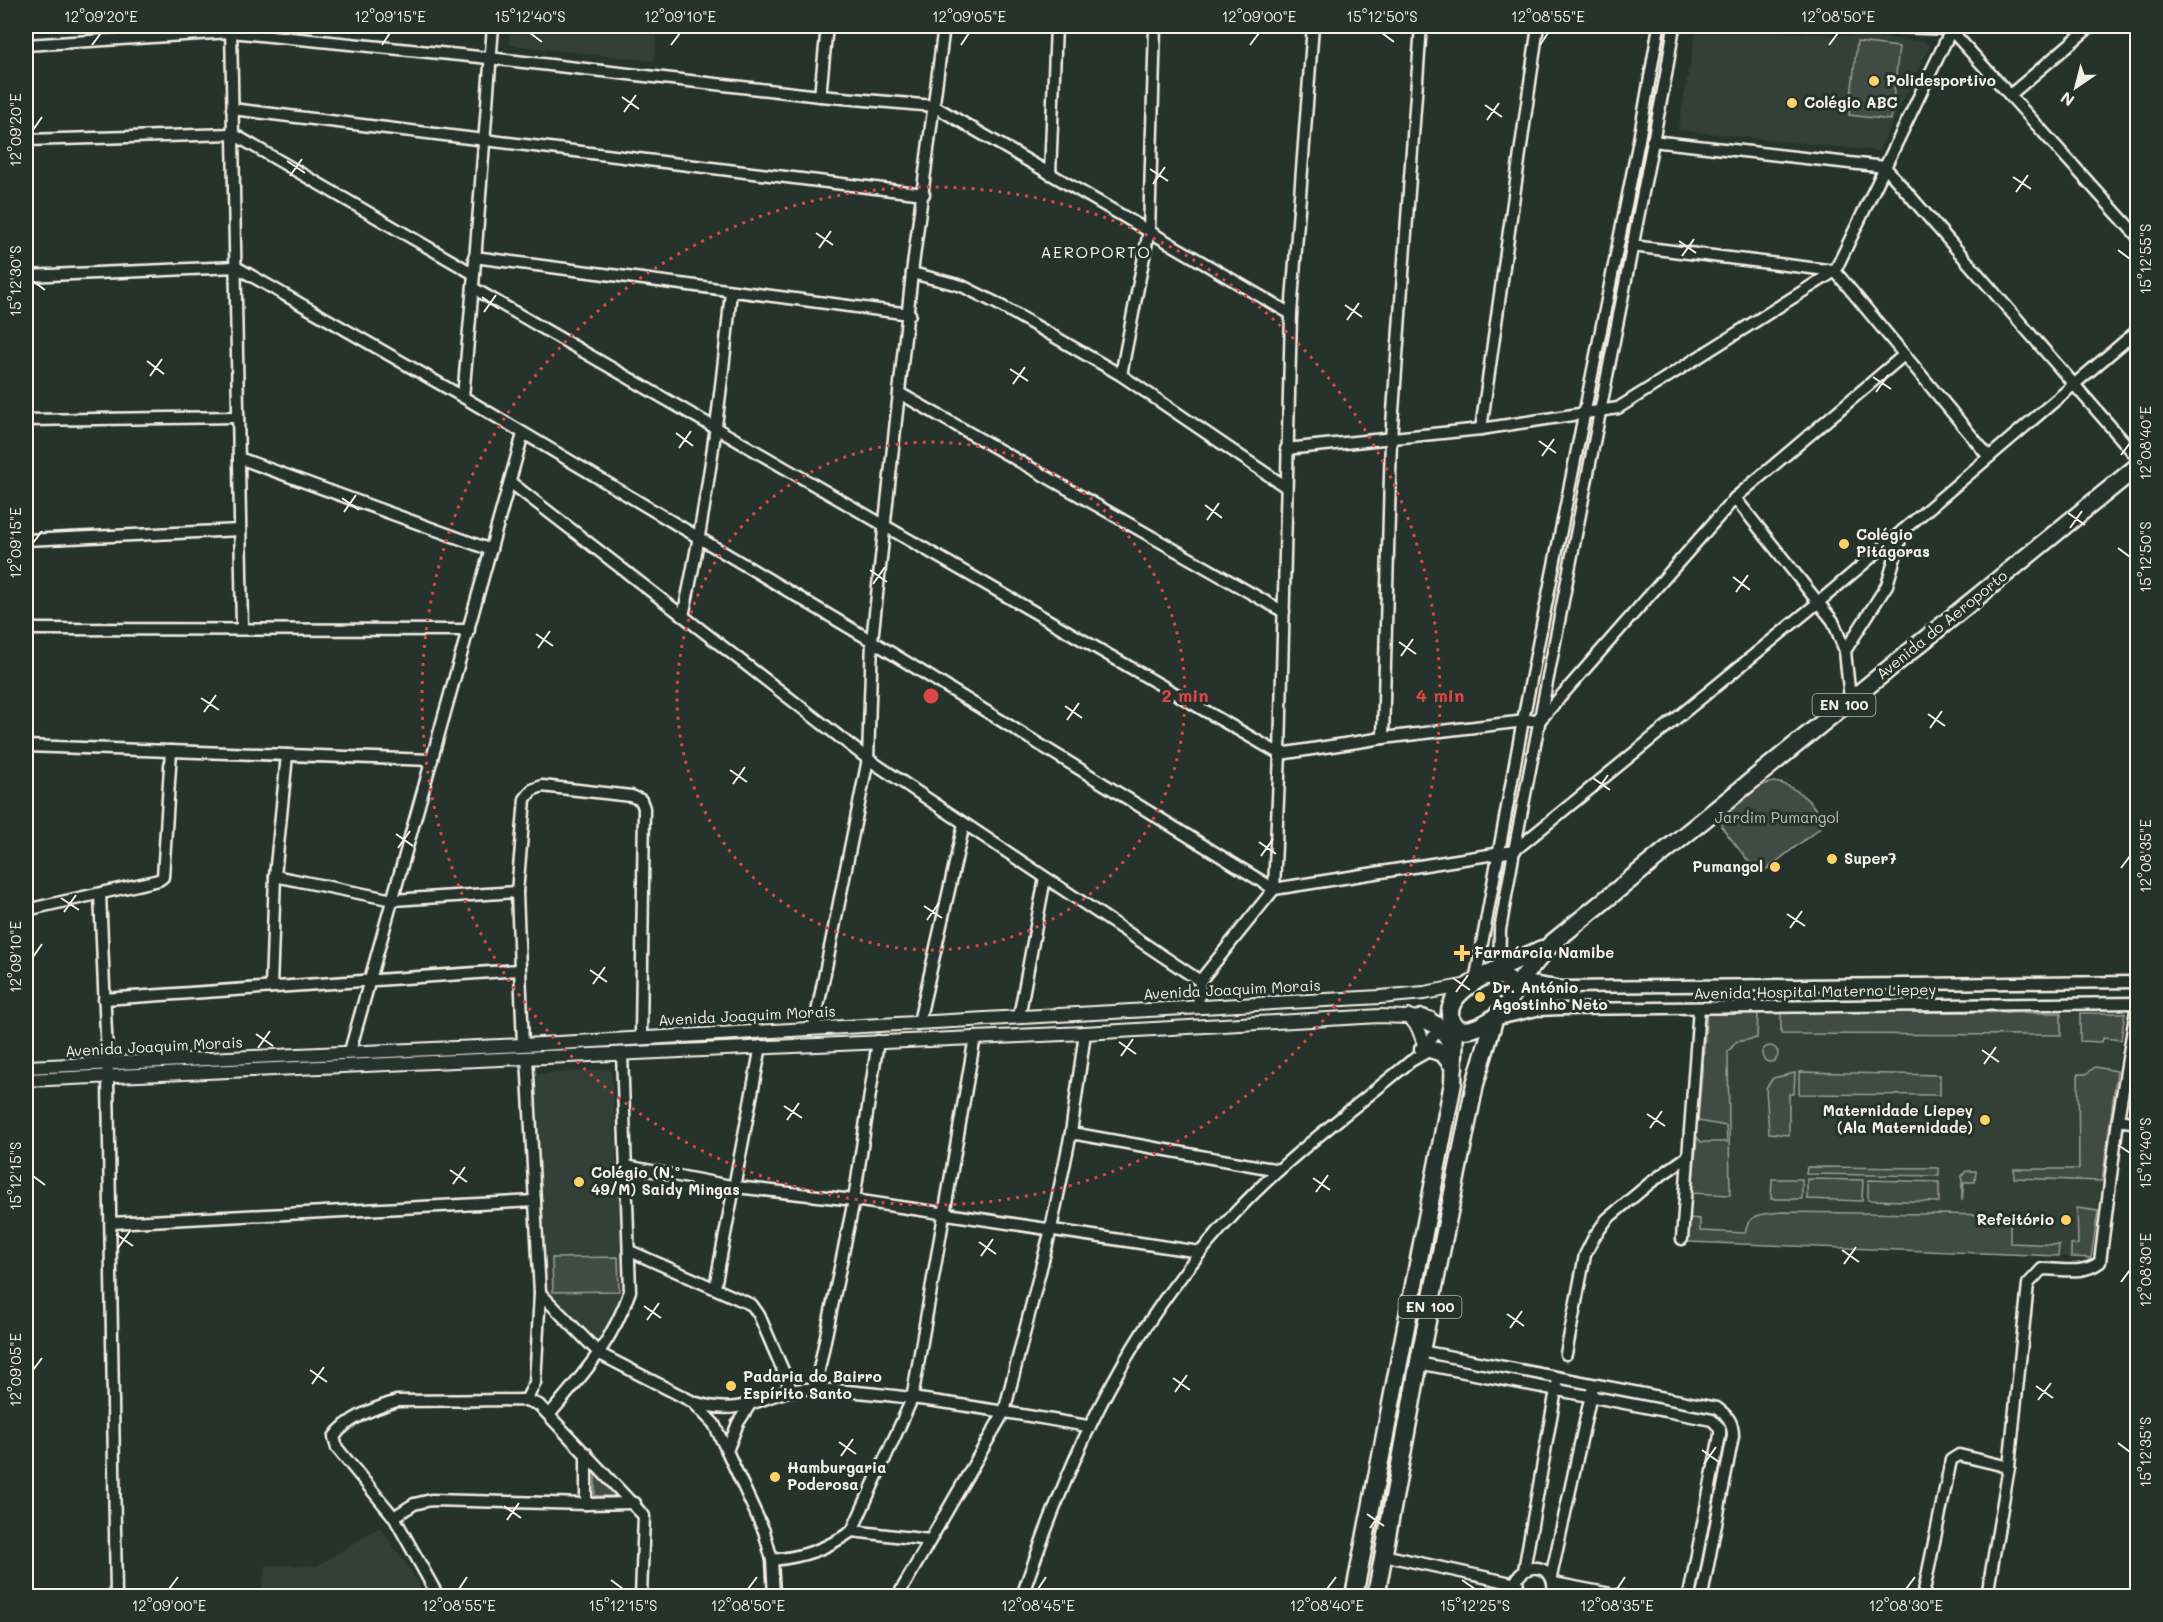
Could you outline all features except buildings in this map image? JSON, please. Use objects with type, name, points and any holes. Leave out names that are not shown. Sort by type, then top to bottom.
[{"type":"main road","name":"Avenida do Aeroporto","points":[[1551,944],[2138,466]]},
{"type":"main road","name":"EN 100","points":[[1354,1596],[1452,1039],[1453,1003],[1489,978],[1551,944]]},
{"type":"main road","name":"EN 100","points":[[1452,1039],[1462,1029],[1473,1029],[1494,1020],[1508,1005],[1517,987],[1551,944]]},
{"type":"main road","points":[[1489,978],[1517,987]]},
{"type":"main road","points":[[1415,1017],[1452,1039],[1443,1053],[1427,1047]]},
{"type":"main road","name":"EN 100","points":[[1376,1596],[1419,1357],[1475,1084],[1494,1020]]},
{"type":"street","points":[[462,397],[473,288],[493,26]]},
{"type":"street","points":[[820,96],[827,26]]},
{"type":"street","points":[[814,1027],[868,759],[872,641],[910,314],[912,273],[944,26]]},
{"type":"street","points":[[1050,174],[1056,26]]},
{"type":"street","points":[[1120,375],[1149,231],[1155,26]]},
{"type":"street","points":[[1198,1007],[1200,981],[1274,889],[1280,754],[1291,314],[1313,26]]},
{"type":"street","points":[[1383,738],[1390,439],[1420,26]]},
{"type":"street","points":[[1481,429],[1538,26]]},
{"type":"street","points":[[1489,978],[1499,852],[1523,720],[1639,140],[1659,26]]},
{"type":"street","points":[[1489,978],[1601,412],[1674,26]]},
{"type":"street","points":[[1876,26],[1952,27],[2138,237]]},
{"type":"street","points":[[2010,95],[2091,26]]},
{"type":"street","points":[[1286,449],[1481,429],[1618,408],[1835,272],[1952,27]]},
{"type":"street","points":[[231,29],[242,628]]},
{"type":"street","points":[[26,45],[231,29],[820,96],[934,106],[1291,314]]},
{"type":"street","points":[[232,109],[924,194]]},
{"type":"street","points":[[26,140],[233,134],[474,274]]},
{"type":"street","points":[[1652,141],[1885,167],[2138,458]]},
{"type":"street","points":[[1632,246],[1835,272],[1989,457]]},
{"type":"street","points":[[474,257],[910,314]]},
{"type":"street","points":[[26,276],[236,267],[462,397],[872,641],[1274,889],[1514,851],[1820,602],[2138,330]]},
{"type":"street","points":[[912,273],[962,286],[1120,375],[1286,487]]},
{"type":"street","points":[[473,288],[1280,754],[1383,738],[1541,719],[1735,498],[1904,355]]},
{"type":"street","points":[[683,616],[700,539],[718,429],[732,291]]},
{"type":"street","points":[[901,394],[1284,612]]},
{"type":"street","points":[[26,420],[238,417]]},
{"type":"street","points":[[350,1052],[524,434]]},
{"type":"street","points":[[239,458],[491,550]]},
{"type":"street","points":[[510,482],[868,759],[1200,981]]},
{"type":"street","points":[[1735,498],[1833,621],[1845,651],[1850,699]]},
{"type":"street","points":[[26,540],[240,530]]},
{"type":"street","points":[[1845,651],[1887,585],[1903,530]]},
{"type":"street","points":[[26,629],[469,630]]},
{"type":"street","points":[[26,746],[432,760]]},
{"type":"street","points":[[26,910],[159,880],[163,876],[171,751]]},
{"type":"street","points":[[271,987],[275,876],[287,755]]},
{"type":"street","points":[[526,1400],[535,1383],[540,1293],[519,970],[517,892],[525,799],[532,790],[542,786],[631,796],[641,800],[644,808],[641,1037]]},
{"type":"street","points":[[919,1022],[964,824]]},
{"type":"street","points":[[275,876],[393,900],[517,892]]},
{"type":"street","points":[[1019,1017],[1045,878]]},
{"type":"street","points":[[100,894],[108,1079],[116,1596]]},
{"type":"street","points":[[104,999],[519,970]]},
{"type":"street","name":"Avenida Joaquim Morais","points":[[26,1080],[108,1079],[525,1051],[641,1037],[1413,994],[1489,978]]},
{"type":"street","name":"Avenida Hospital Materno Liepey","points":[[1517,987],[2138,982]]},
{"type":"street","points":[[1772,1007],[1773,985]]},
{"type":"street","points":[[1987,1596],[2009,1467],[2028,1284],[2042,1269],[2081,1271],[2092,1268],[2100,1262],[2118,1120],[2137,1003]]},
{"type":"street","name":"Avenida Hospital Materno Liepey","points":[[1494,1020],[1553,1009],[2137,1003]]},
{"type":"street","points":[[1682,1239],[1699,1008]]},
{"type":"street","points":[[1415,1017],[1427,1047]]},
{"type":"street","name":"Avenida Joaquim Morais","points":[[26,1067],[350,1052],[622,1053],[1415,1017]]},
{"type":"street","points":[[898,1596],[1004,1412],[1051,1229],[1071,1133],[1084,1033]]},
{"type":"street","points":[[772,1560],[797,1558],[826,1549],[852,1532],[912,1398],[975,1037]]},
{"type":"street","points":[[1022,1596],[1053,1507],[1088,1426],[1117,1371],[1152,1314],[1200,1252],[1237,1210],[1279,1170],[1427,1047],[1452,1039]]},
{"type":"street","points":[[815,1389],[854,1200],[878,1041]]},
{"type":"street","points":[[715,1287],[736,1187],[761,1046]]},
{"type":"street","points":[[549,1415],[600,1354],[624,1310],[630,1291],[622,1053]]},
{"type":"street","points":[[2118,1120],[2138,1123]]},
{"type":"street","points":[[1071,1133],[1279,1170]]},
{"type":"street","points":[[1566,1354],[1585,1255],[1594,1237],[1607,1220],[1650,1183],[1687,1157]]},
{"type":"street","points":[[626,1166],[736,1187],[854,1200],[1200,1252]]},
{"type":"street","points":[[111,1223],[535,1201]]},
{"type":"street","points":[[630,1251],[752,1305],[791,1389]]},
{"type":"street","points":[[540,1293],[600,1354],[693,1402],[721,1409],[749,1406],[791,1389],[815,1389],[912,1398],[1088,1426]]},
{"type":"street","points":[[1419,1357],[1558,1377],[1717,1408],[1727,1415],[1733,1425],[1732,1436],[1702,1596]]},
{"type":"street","points":[[1419,1357],[1556,1390],[1712,1420],[1717,1424],[1720,1435],[1689,1596]]},
{"type":"street","points":[[1519,1596],[1516,1584],[1524,1570],[1558,1377]]},
{"type":"street","points":[[1553,1596],[1553,1580],[1593,1384]]},
{"type":"street","points":[[438,1596],[394,1517],[337,1448],[334,1437],[341,1428],[379,1407],[397,1401],[526,1400],[539,1405],[635,1503],[644,1516],[646,1528],[641,1596]]},
{"type":"street","points":[[693,1402],[714,1424],[764,1531],[772,1560],[774,1596]]},
{"type":"street","points":[[727,1451],[738,1422],[749,1406]]},
{"type":"street","points":[[1717,1424],[1727,1415]]},
{"type":"street","points":[[585,1503],[586,1453]]},
{"type":"street","points":[[1923,1596],[1951,1460],[1959,1455],[2009,1467]]},
{"type":"street","points":[[394,1517],[414,1504],[431,1500],[635,1503]]},
{"type":"street","points":[[852,1532],[930,1540]]},
{"type":"street","points":[[1383,1555],[1516,1584]]},
{"type":"street","points":[[1524,1570],[1536,1567],[1547,1572],[1553,1580],[1620,1596]]},
{"type":"shaded area","points":[[511,26],[658,26],[654,61],[509,45]]},
{"type":"shaded area","name":"Colégio ABC","points":[[1697,26],[1924,41],[1930,46],[1878,151],[1678,130]]},
{"type":"shaded area","points":[[1707,1012],[2125,1013],[2091,1258],[1688,1242]]},
{"type":"shaded area","name":"Colégio (N.º 49/M) Saidy Mingas","points":[[611,1069],[625,1290],[597,1343],[544,1291],[536,1074]]},
{"type":"shaded area","points":[[380,1527],[418,1581],[424,1596],[260,1596],[266,1565],[317,1566]]},
{"type":"green space","name":"Polidesportivo","points":[[1857,42],[1899,47],[1891,120],[1849,115]]},
{"type":"green space","name":"Jardim Pumangol","points":[[1774,782],[1790,787],[1805,797],[1817,811],[1821,827],[1763,872],[1757,872],[1721,826],[1729,812],[1750,792]]},
{"type":"green space","points":[[1781,1011],[2061,1013],[2061,1035],[1781,1034]]},
{"type":"green space","points":[[1707,1012],[1758,1012],[1757,1038],[1736,1042],[1728,1052],[1730,1195],[1692,1193],[1697,1137],[1701,1142],[1727,1142],[1726,1126],[1698,1121]]},
{"type":"green space","points":[[2080,1013],[2125,1013],[2121,1040],[2103,1038],[2102,1042],[2080,1041]]},
{"type":"green space","points":[[1770,1046],[1778,1054],[1770,1062],[1762,1054]]},
{"type":"green space","points":[[2095,1067],[2117,1071],[2102,1181],[2014,1178],[2014,1169],[2079,1169],[2078,1074],[2086,1074]]},
{"type":"green space","points":[[1799,1072],[1940,1075],[1940,1095],[1799,1094]]},
{"type":"green space","points":[[1795,1073],[1794,1094],[1789,1094],[1789,1135],[1769,1133],[1766,1088],[1773,1078]]},
{"type":"green space","points":[[1807,1167],[1939,1168],[1939,1176],[1806,1174]]},
{"type":"green space","points":[[1966,1171],[1976,1171],[1975,1182],[1964,1182],[1962,1201],[1962,1176]]},
{"type":"green space","points":[[1772,1179],[1802,1179],[1802,1199],[1771,1199]]},
{"type":"green space","points":[[1807,1179],[1863,1180],[1862,1201],[1807,1199]]},
{"type":"green space","points":[[1868,1180],[1939,1182],[1939,1202],[1868,1200]]},
{"type":"green space","points":[[2077,1208],[2098,1211],[2091,1258],[2071,1257],[2071,1245],[2078,1244]]},
{"type":"green space","points":[[1782,1212],[2005,1215],[2010,1221],[2010,1243],[2059,1245],[2058,1256],[1688,1242],[1690,1218],[1700,1219],[1700,1231],[1745,1233],[1749,1221],[1757,1215]]},
{"type":"green space","points":[[618,1257],[619,1291],[553,1292],[552,1258]]},
{"type":"green space","points":[[595,1474],[617,1496],[595,1496]]},
{"type":"place","name":"Polidesportivo","points":[[1874,81]]},
{"type":"place","name":"Colégio ABC","points":[[1792,103]]},
{"type":"place","name":"Colégio Pitágoras","points":[[1844,544]]},
{"type":"place","name":"Super7","points":[[1832,859]]},
{"type":"place","name":"Pumangol","points":[[1775,867]]},
{"type":"place","name":"Farmárcia Namibe","points":[[1462,953]]},
{"type":"place","name":"Dr. António Agostinho Neto","points":[[1480,997]]},
{"type":"place","name":"Maternidade Liepey (Ala Maternidade)","points":[[1985,1120]]},
{"type":"place","name":"Colégio (N.º 49/M) Saidy Mingas","points":[[579,1182]]},
{"type":"place","name":"Refeitório","points":[[2066,1220]]},
{"type":"place","name":"Padaria do Bairro Espírito Santo","points":[[731,1386]]},
{"type":"place","name":"Hamburgaria Poderosa","points":[[775,1477]]},
{"type":"district","name":"AEROPORTO","points":[[1096,252]]}]
